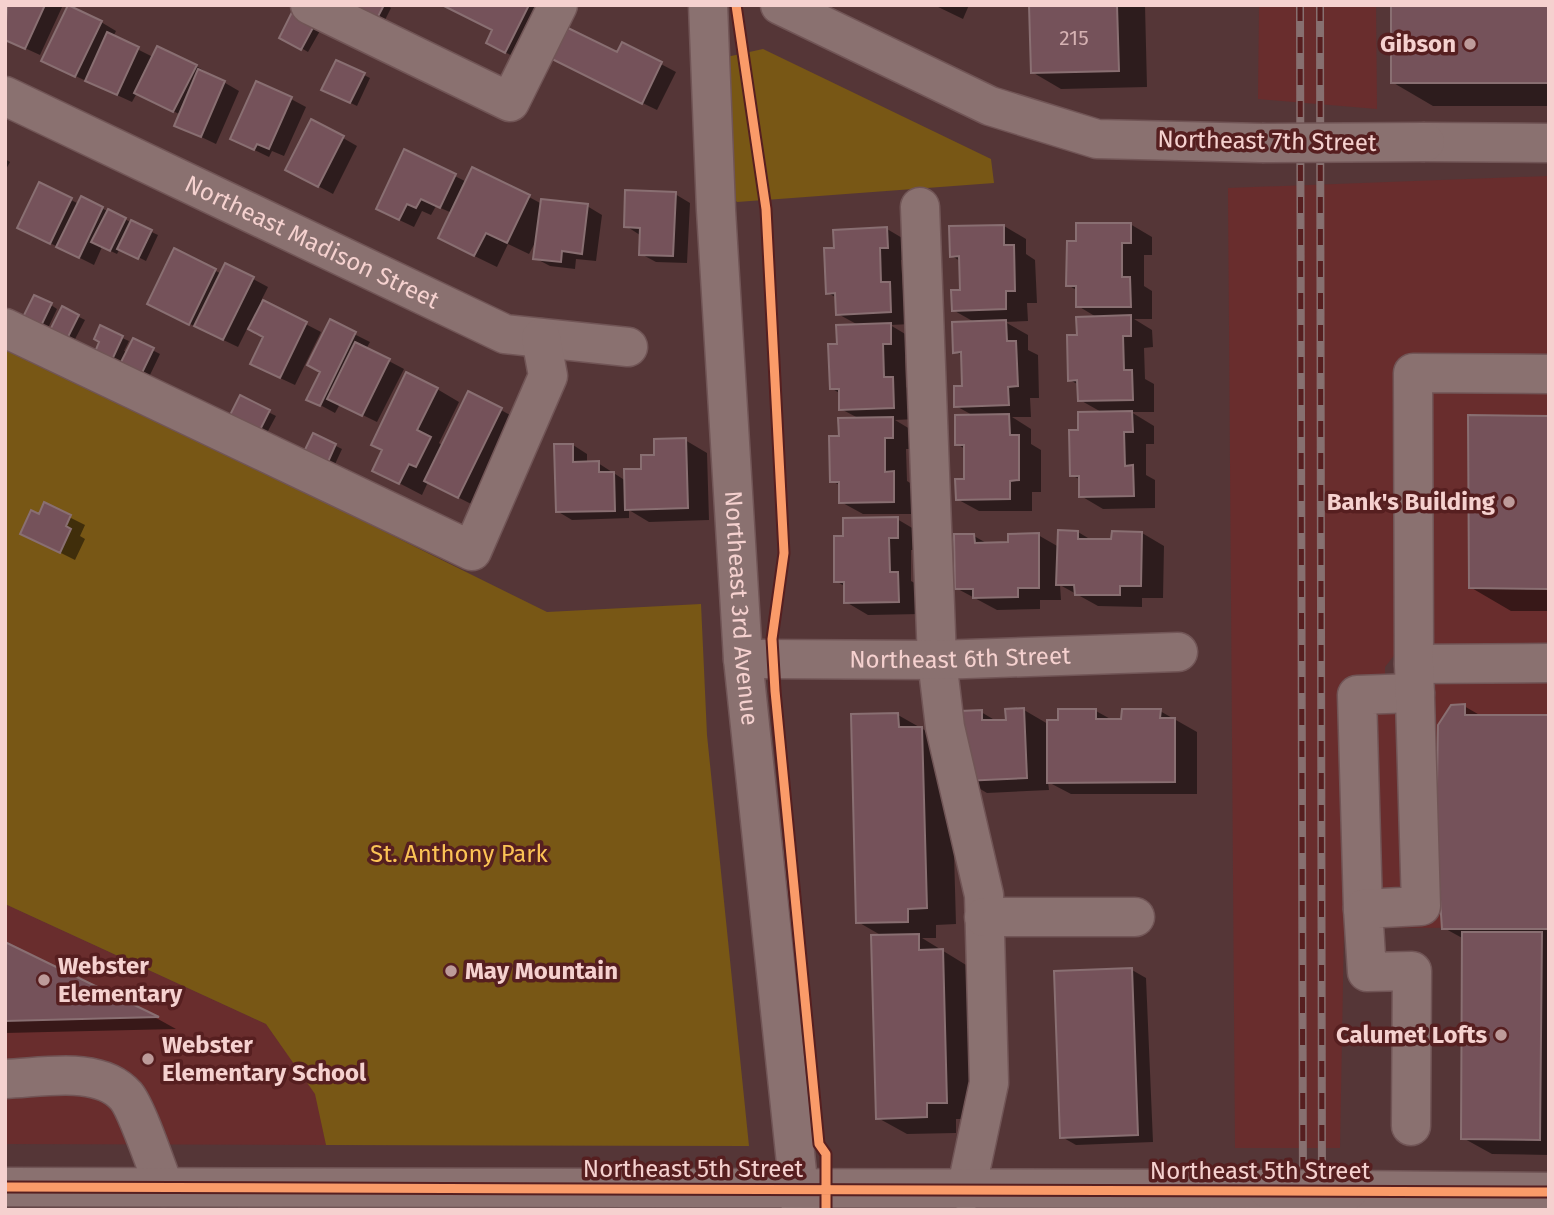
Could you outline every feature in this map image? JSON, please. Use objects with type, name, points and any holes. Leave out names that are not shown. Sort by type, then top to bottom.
[{"type":"street","points":[[310,5],[510,102],[558,5]]},
{"type":"street","name":"Northeast 3rd Avenue","points":[[708,5],[718,236],[743,659],[800,1199]]},
{"type":"street","name":"Northeast 7th Street","points":[[780,5],[990,106],[1097,139],[1262,143],[1549,143]]},
{"type":"street","name":"Northeast Madison Street","points":[[5,96],[505,334],[628,347]]},
{"type":"street","points":[[920,207],[937,660],[945,727],[984,895],[989,1083],[966,1191]]},
{"type":"street","points":[[5,328],[472,551],[548,376],[541,338]]},
{"type":"street","points":[[1363,909],[1421,906],[1415,678],[1413,373],[1549,374]]},
{"type":"street","name":"Northeast 6th Street","points":[[743,659],[937,660],[1178,652]]},
{"type":"street","points":[[1411,1126],[1412,971],[1367,972],[1357,695],[1415,678],[1549,663]]},
{"type":"street","points":[[984,917],[1135,917]]},
{"type":"street","points":[[5,1079],[89,1077],[105,1081],[127,1097],[153,1195]]},
{"type":"street","name":"Northeast 5th Street","points":[[5,1187],[153,1195],[495,1199],[800,1199],[966,1191],[1268,1189],[1549,1192]]},
{"type":"shaded area","points":[[1259,5],[1376,5],[1377,109],[1258,99]]},
{"type":"shaded area","points":[[1549,176],[1549,650],[1400,648],[1385,667],[1385,677],[1549,683],[1549,929],[1344,927],[1340,1148],[1235,1148],[1228,188]]},
{"type":"shaded area","name":"Webster Elementary School","points":[[5,904],[266,1024],[316,1094],[326,1145],[5,1144]]},
{"type":"shaded area","points":[[1549,968],[1549,1157],[1547,1157]]},
{"type":"green space","points":[[763,49],[991,159],[994,183],[737,202],[726,190],[722,58]]},
{"type":"green space","name":"St. Anthony Park","points":[[5,344],[547,612],[701,604],[707,735],[749,1146],[326,1145],[315,1094],[266,1024],[5,904]]},
{"type":"building","points":[[7,5],[45,5],[25,49],[5,40]]},
{"type":"building","points":[[68,5],[102,21],[75,77],[41,61]]},
{"type":"building","points":[[345,5],[384,5],[370,32]]},
{"type":"building","points":[[529,5],[505,53],[486,43],[492,30],[444,6]]},
{"type":"building","points":[[1029,5],[1117,5],[1119,71],[1031,73]]},
{"type":"building","name":"Gibson","points":[[1391,5],[1549,5],[1549,83],[1391,83]]},
{"type":"building","points":[[292,12],[315,24],[301,50],[279,38]]},
{"type":"building","points":[[568,28],[617,52],[622,42],[662,62],[642,104],[552,59]]},
{"type":"building","points":[[107,32],[139,47],[117,95],[85,81]]},
{"type":"building","points":[[157,46],[197,65],[173,112],[134,93]]},
{"type":"building","points":[[336,60],[365,73],[350,103],[321,90]]},
{"type":"building","points":[[198,69],[225,81],[201,137],[174,126]]},
{"type":"building","points":[[256,81],[292,97],[269,149],[257,144],[254,150],[230,139]]},
{"type":"building","points":[[311,119],[344,136],[318,187],[285,170]]},
{"type":"building","points":[[404,149],[456,174],[440,208],[421,199],[416,208],[407,204],[399,220],[376,209]]},
{"type":"building","points":[[472,167],[530,195],[507,243],[486,233],[474,256],[438,238]]},
{"type":"building","points":[[39,182],[72,198],[50,244],[17,228]]},
{"type":"building","points":[[625,190],[676,192],[673,256],[639,255],[640,228],[624,227]]},
{"type":"building","points":[[81,196],[103,207],[79,258],[56,247]]},
{"type":"building","points":[[541,199],[588,204],[582,254],[562,251],[561,262],[533,259]]},
{"type":"building","points":[[108,209],[126,218],[110,251],[91,242]]},
{"type":"building","points":[[131,220],[152,230],[138,259],[117,249]]},
{"type":"building","points":[[1076,223],[1131,223],[1131,243],[1122,243],[1122,277],[1130,277],[1131,307],[1076,307],[1076,286],[1066,286],[1067,241],[1076,241]]},
{"type":"building","points":[[1004,225],[1004,245],[1014,245],[1015,291],[1006,291],[1006,309],[952,311],[951,290],[960,290],[959,256],[950,257],[949,226]]},
{"type":"building","points":[[887,227],[888,248],[880,248],[881,282],[890,282],[891,312],[836,315],[835,293],[826,294],[824,248],[834,248],[833,230]]},
{"type":"building","points":[[174,248],[216,269],[189,325],[147,304]]},
{"type":"building","points":[[225,263],[254,277],[223,340],[194,326]]},
{"type":"building","points":[[34,295],[52,303],[41,326],[23,317]]},
{"type":"building","points":[[263,300],[307,322],[280,378],[250,364],[263,337],[248,329]]},
{"type":"building","points":[[62,306],[79,315],[66,341],[49,332]]},
{"type":"building","points":[[1131,315],[1131,336],[1123,336],[1124,370],[1132,370],[1133,400],[1078,401],[1077,380],[1068,381],[1067,335],[1077,335],[1076,317]]},
{"type":"building","points":[[330,319],[356,332],[320,406],[306,400],[320,372],[307,365]]},
{"type":"building","points":[[1006,320],[1007,341],[1016,341],[1018,386],[1008,387],[1009,405],[954,407],[954,386],[962,386],[961,352],[953,353],[952,322]]},
{"type":"building","points":[[891,323],[891,344],[883,344],[884,377],[893,377],[894,408],[839,410],[839,389],[830,389],[828,344],[837,344],[836,325]]},
{"type":"building","points":[[100,325],[123,336],[112,360],[95,352],[99,342],[94,339]]},
{"type":"building","points":[[133,338],[154,348],[141,375],[120,364]]},
{"type":"building","points":[[355,342],[390,359],[362,416],[327,399]]},
{"type":"building","points":[[406,372],[438,388],[417,430],[431,437],[416,467],[409,464],[399,484],[372,471],[382,450],[371,445]]},
{"type":"building","points":[[468,391],[502,408],[458,498],[424,481]]},
{"type":"building","points":[[240,395],[270,410],[254,442],[224,427]]},
{"type":"building","points":[[1132,411],[1133,432],[1124,432],[1125,466],[1133,465],[1134,496],[1079,497],[1079,476],[1070,476],[1069,430],[1078,430],[1078,412]]},
{"type":"building","points":[[1009,414],[1010,435],[1019,435],[1019,480],[1010,481],[1010,499],[956,500],[955,479],[964,479],[964,445],[955,445],[955,415]]},
{"type":"building","name":"Bank's Building","points":[[1468,415],[1549,416],[1549,589],[1469,588]]},
{"type":"building","points":[[893,417],[893,438],[885,438],[885,472],[894,471],[894,502],[839,503],[839,482],[830,482],[829,436],[839,436],[838,418]]},
{"type":"building","points":[[313,433],[336,444],[324,471],[300,460]]},
{"type":"building","points":[[686,438],[688,508],[625,510],[624,469],[641,469],[641,455],[654,455],[654,439]]},
{"type":"building","points":[[554,444],[573,444],[573,462],[599,461],[599,472],[614,472],[615,511],[556,512]]},
{"type":"building","points":[[44,502],[71,515],[66,526],[71,529],[60,553],[20,534],[31,510],[39,514]]},
{"type":"building","points":[[898,517],[898,538],[889,538],[890,572],[898,572],[899,602],[844,603],[844,582],[834,582],[834,536],[843,536],[843,518]]},
{"type":"building","points":[[1058,530],[1078,531],[1078,539],[1111,539],[1112,531],[1142,532],[1141,586],[1120,586],[1120,595],[1075,595],[1074,585],[1056,585]]},
{"type":"building","points":[[1039,533],[1039,588],[1018,588],[1018,597],[973,598],[973,589],[955,589],[954,534],[974,534],[975,543],[1008,542],[1008,534]]},
{"type":"building","points":[[1465,704],[1465,715],[1549,715],[1549,929],[1442,929],[1436,840],[1438,725],[1451,705]]},
{"type":"building","points":[[1024,708],[1027,778],[963,781],[960,711],[982,710],[982,720],[1006,720],[1005,709]]},
{"type":"building","points":[[1058,709],[1096,709],[1096,719],[1121,719],[1122,709],[1161,709],[1160,718],[1175,718],[1175,782],[1047,783],[1047,720],[1058,720]]},
{"type":"building","points":[[898,713],[899,727],[922,727],[927,908],[908,909],[908,922],[856,923],[851,714]]},
{"type":"building","name":"Calumet Lofts","points":[[1462,932],[1542,932],[1540,1140],[1461,1139]]},
{"type":"building","points":[[919,934],[919,950],[943,949],[947,1103],[927,1103],[927,1117],[876,1119],[871,935]]},
{"type":"building","name":"Webster Elementary","points":[[5,942],[159,1017],[5,1021]]},
{"type":"building","points":[[1132,968],[1138,1135],[1060,1138],[1054,971]]},
{"type":"railway","points":[[1300,5],[1303,1210]]},
{"type":"railway","points":[[1320,5],[1322,1210]]},
{"type":"cycle path","points":[[736,5],[766,209],[784,553],[772,639],[775,691],[819,1144],[826,1154],[826,1210]]},
{"type":"cycle path","points":[[5,1187],[1549,1192]]},
{"type":"place","name":"Gibson","points":[[1470,44]]},
{"type":"place","name":"Bank's Building","points":[[1509,502]]},
{"type":"place","name":"May Mountain","points":[[451,971]]},
{"type":"place","name":"Webster Elementary","points":[[44,980]]},
{"type":"place","name":"Calumet Lofts","points":[[1501,1035]]},
{"type":"place","name":"Webster Elementary School","points":[[148,1059]]}]
